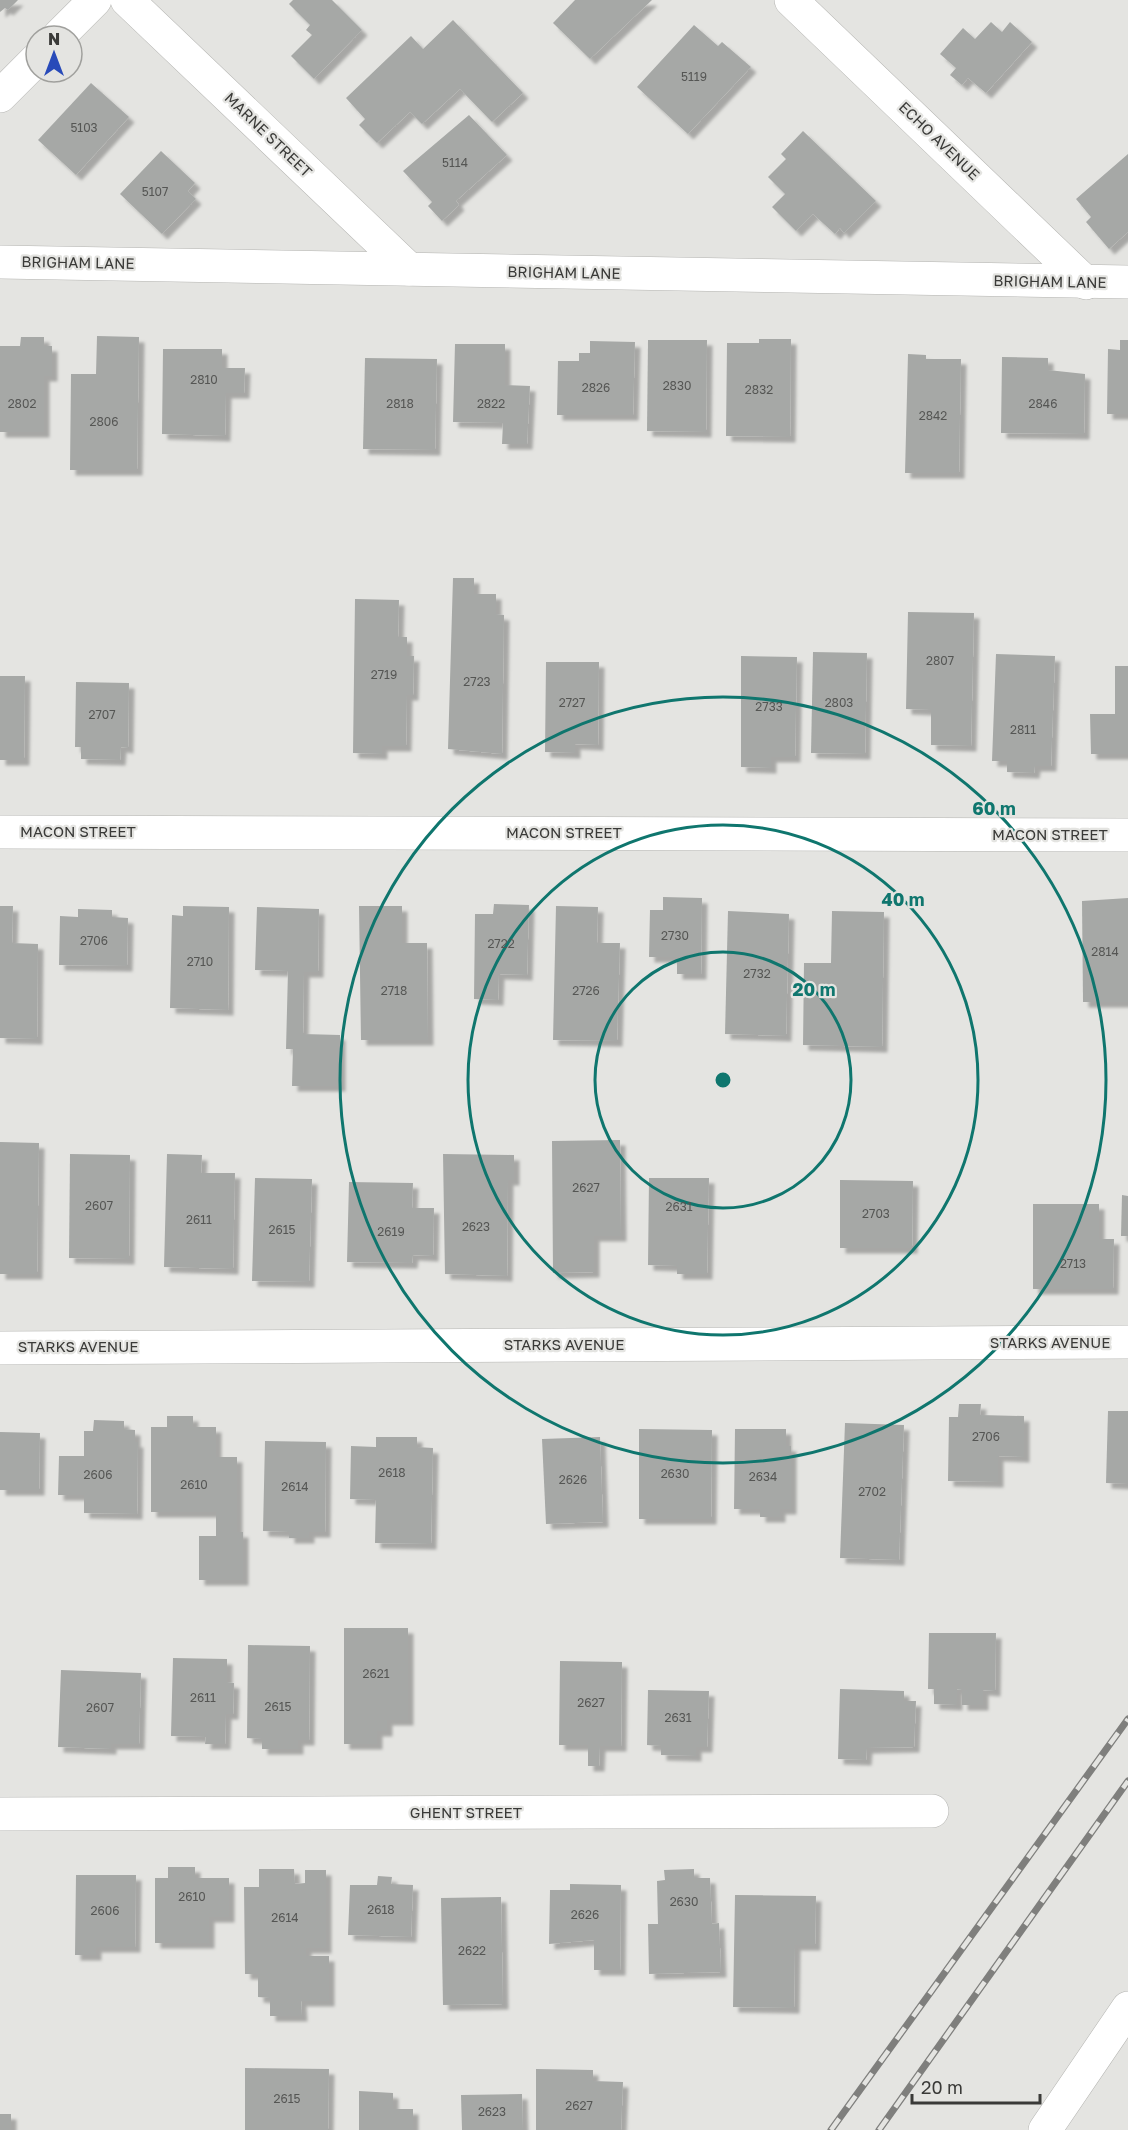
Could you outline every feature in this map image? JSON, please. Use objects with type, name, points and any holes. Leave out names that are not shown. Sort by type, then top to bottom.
[{"type":"street","points":[[71,24],[94,0]]},
{"type":"street","name":"MARNE STREET","points":[[126,0],[409,269]]},
{"type":"street","name":"ECHO AVENUE","points":[[791,0],[1086,283]]},
{"type":"street","points":[[0,96],[24,72]]},
{"type":"street","name":"BRIGHAM LANE","points":[[0,262],[1128,282]]},
{"type":"street","name":"MACON STREET","points":[[0,832],[1128,835]]},
{"type":"street","name":"STARKS AVENUE","points":[[0,1348],[1128,1342]]},
{"type":"street","name":"GHENT STREET","points":[[0,1814],[932,1811]]},
{"type":"street","points":[[1045,2130],[1128,2008]]},
{"type":"building","points":[[0,0],[18,0],[8,10],[5,8],[0,12]]},
{"type":"building","points":[[293,0],[332,0],[362,30],[314,79],[291,56],[312,35],[306,30],[310,25],[289,4]]},
{"type":"building","points":[[575,0],[652,0],[590,59],[553,23]]},
{"type":"building","points":[[453,20],[523,93],[492,122],[460,89],[422,124],[410,112],[377,143],[359,125],[365,119],[346,98],[411,36],[423,49]]},
{"type":"building","points":[[991,22],[1002,32],[1010,22],[1032,42],[986,93],[968,78],[962,85],[950,75],[956,68],[940,54],[963,28],[975,39]]},
{"type":"building","points":[[694,25],[718,46],[722,42],[751,67],[688,134],[637,87]]},
{"type":"building","points":[[91,83],[129,117],[76,175],[38,140]]},
{"type":"building","points":[[469,115],[507,155],[456,201],[459,205],[442,221],[428,206],[432,202],[403,171]]},
{"type":"building","points":[[803,131],[876,201],[844,233],[840,228],[835,234],[813,214],[796,231],[772,207],[785,194],[768,177],[786,159],[781,154]]},
{"type":"building","points":[[161,151],[195,183],[188,191],[196,199],[162,234],[120,194]]},
{"type":"building","points":[[1128,154],[1128,232],[1109,249],[1086,222],[1091,217],[1076,199]]},
{"type":"building","points":[[97,336],[139,337],[137,470],[70,470],[71,374],[96,374]]},
{"type":"building","points":[[21,337],[44,337],[44,346],[52,346],[52,376],[44,376],[44,432],[0,432],[0,346],[20,346]]},
{"type":"building","points":[[759,339],[791,339],[790,437],[726,436],[727,343],[759,343]]},
{"type":"building","points":[[648,340],[707,340],[706,432],[647,431]]},
{"type":"building","points":[[1120,340],[1128,340],[1128,414],[1107,414],[1108,349],[1120,350]]},
{"type":"building","points":[[590,341],[635,342],[633,415],[557,415],[558,361],[579,361],[579,353],[590,353]]},
{"type":"building","points":[[455,344],[505,344],[505,385],[530,386],[527,444],[502,444],[503,423],[453,422]]},
{"type":"building","points":[[163,349],[222,349],[222,368],[245,368],[244,393],[226,393],[225,436],[162,434]]},
{"type":"building","points":[[908,354],[926,355],[926,359],[961,359],[959,473],[905,473]]},
{"type":"building","points":[[1002,357],[1048,358],[1048,370],[1085,374],[1084,434],[1001,433]]},
{"type":"building","points":[[365,358],[437,359],[435,450],[363,449]]},
{"type":"building","points":[[453,578],[474,578],[474,594],[496,594],[496,614],[504,615],[502,754],[448,749]]},
{"type":"building","points":[[355,599],[399,600],[398,637],[407,637],[407,656],[414,656],[413,695],[407,695],[406,746],[382,746],[382,754],[353,753]]},
{"type":"building","points":[[908,612],[974,613],[971,746],[931,745],[931,710],[906,709]]},
{"type":"building","points":[[813,652],[867,653],[865,754],[811,753]]},
{"type":"building","points":[[996,654],[1055,656],[1051,766],[1035,766],[1034,773],[1007,772],[1007,761],[992,761]]},
{"type":"building","points":[[741,656],[797,657],[795,757],[771,757],[771,768],[741,767]]},
{"type":"building","points":[[546,662],[599,662],[598,745],[575,744],[575,753],[545,752]]},
{"type":"building","points":[[1115,666],[1128,666],[1128,754],[1091,754],[1090,714],[1115,714]]},
{"type":"building","points":[[0,676],[25,676],[24,760],[0,760]]},
{"type":"building","points":[[76,682],[129,683],[128,748],[121,747],[120,760],[81,759],[81,747],[75,747]]},
{"type":"building","points":[[663,897],[702,898],[701,974],[677,974],[677,957],[649,957],[650,910],[663,910]]},
{"type":"building","points":[[1128,898],[1128,1002],[1083,1002],[1082,901]]},
{"type":"building","points":[[494,904],[529,905],[527,975],[499,974],[498,1000],[474,999],[475,914],[493,914]]},
{"type":"building","points":[[0,906],[13,906],[12,943],[38,944],[37,1039],[0,1038]]},
{"type":"building","points":[[183,906],[229,907],[228,1010],[170,1008],[172,915],[183,916]]},
{"type":"building","points":[[359,906],[402,906],[402,943],[427,943],[428,1040],[361,1040]]},
{"type":"building","points":[[556,906],[598,907],[597,943],[620,943],[617,1041],[553,1040]]},
{"type":"building","points":[[257,907],[319,909],[318,972],[304,972],[303,1034],[340,1035],[340,1086],[292,1086],[293,1049],[286,1049],[288,971],[255,970]]},
{"type":"building","points":[[78,909],[112,910],[112,917],[128,918],[127,966],[59,965],[60,916],[78,917]]},
{"type":"building","points":[[728,911],[789,914],[786,1036],[725,1034]]},
{"type":"building","points":[[832,911],[884,912],[882,1047],[803,1045],[804,963],[831,963]]},
{"type":"building","points":[[620,1140],[621,1236],[594,1236],[594,1272],[553,1273],[552,1141]]},
{"type":"building","points":[[0,1142],[39,1143],[37,1274],[0,1274]]},
{"type":"building","points":[[70,1154],[130,1155],[129,1259],[69,1258]]},
{"type":"building","points":[[167,1154],[202,1155],[201,1173],[235,1173],[233,1269],[164,1267]]},
{"type":"building","points":[[443,1154],[514,1155],[514,1180],[508,1180],[507,1276],[445,1274]]},
{"type":"building","points":[[255,1178],[312,1179],[309,1282],[252,1281]]},
{"type":"building","points":[[649,1178],[709,1178],[707,1274],[677,1274],[677,1266],[648,1265]]},
{"type":"building","points":[[840,1180],[913,1181],[912,1248],[840,1248]]},
{"type":"building","points":[[349,1182],[413,1183],[412,1208],[434,1208],[433,1256],[413,1255],[412,1263],[347,1262]]},
{"type":"building","points":[[1122,1195],[1128,1196],[1128,1236],[1121,1236]]},
{"type":"building","points":[[1033,1204],[1099,1204],[1099,1239],[1114,1239],[1113,1289],[1033,1289]]},
{"type":"building","points":[[959,1404],[981,1404],[980,1415],[1024,1416],[1024,1457],[998,1456],[998,1482],[948,1481],[949,1417],[958,1417]]},
{"type":"building","points":[[1108,1411],[1128,1411],[1128,1484],[1106,1483]]},
{"type":"building","points":[[167,1416],[193,1416],[193,1427],[216,1427],[216,1457],[237,1457],[237,1532],[243,1532],[243,1580],[199,1580],[199,1536],[216,1536],[216,1512],[151,1512],[151,1427],[167,1427]]},
{"type":"building","points":[[94,1420],[124,1421],[124,1429],[135,1430],[135,1442],[138,1442],[137,1514],[84,1513],[84,1495],[58,1495],[59,1456],[84,1456],[84,1431],[93,1431]]},
{"type":"building","points":[[845,1423],[904,1425],[899,1560],[840,1558]]},
{"type":"building","points":[[639,1429],[712,1430],[711,1519],[639,1519]]},
{"type":"building","points":[[735,1429],[786,1429],[786,1446],[791,1446],[791,1509],[780,1509],[780,1517],[760,1517],[760,1509],[734,1509]]},
{"type":"building","points":[[0,1432],[40,1433],[39,1490],[0,1490]]},
{"type":"building","points":[[376,1437],[417,1437],[417,1447],[433,1448],[431,1544],[375,1543],[376,1500],[350,1499],[351,1446],[376,1447]]},
{"type":"building","points":[[600,1437],[603,1522],[546,1524],[542,1439]]},
{"type":"building","points":[[265,1441],[326,1442],[325,1532],[309,1532],[309,1538],[289,1538],[289,1532],[263,1531]]},
{"type":"building","points":[[344,1628],[408,1628],[408,1720],[387,1720],[387,1731],[377,1731],[377,1744],[344,1744]]},
{"type":"building","points":[[929,1633],[996,1633],[995,1691],[983,1690],[983,1705],[962,1705],[962,1690],[957,1689],[957,1705],[934,1704],[934,1689],[928,1689]]},
{"type":"building","points":[[248,1645],[310,1646],[309,1740],[298,1740],[298,1749],[262,1749],[262,1739],[247,1738]]},
{"type":"building","points":[[173,1658],[227,1659],[227,1682],[234,1683],[233,1714],[226,1714],[225,1744],[205,1744],[206,1737],[171,1736]]},
{"type":"building","points":[[560,1661],[622,1662],[621,1746],[600,1746],[599,1766],[588,1766],[588,1745],[559,1745]]},
{"type":"building","points":[[61,1670],[141,1673],[139,1744],[111,1744],[111,1749],[58,1747]]},
{"type":"building","points":[[840,1689],[904,1691],[904,1701],[916,1701],[914,1747],[867,1748],[866,1760],[838,1759]]},
{"type":"building","points":[[648,1690],[709,1691],[707,1747],[696,1747],[696,1756],[661,1755],[661,1746],[647,1745]]},
{"type":"building","points":[[168,1867],[195,1867],[195,1878],[229,1878],[229,1917],[209,1917],[209,1943],[155,1943],[155,1878],[168,1878]]},
{"type":"building","points":[[259,1869],[294,1869],[295,1884],[305,1883],[305,1870],[326,1870],[326,1948],[306,1948],[306,1956],[329,1956],[329,2001],[301,2001],[302,2016],[270,2016],[270,1998],[258,1997],[258,1974],[245,1974],[244,1887],[259,1887]]},
{"type":"building","points":[[694,1869],[694,1878],[710,1878],[712,1924],[719,1923],[721,1972],[649,1974],[648,1924],[658,1924],[657,1881],[665,1880],[664,1870]]},
{"type":"building","points":[[76,1875],[136,1875],[135,1947],[96,1947],[96,1955],[75,1955]]},
{"type":"building","points":[[378,1876],[392,1877],[391,1884],[413,1885],[411,1937],[348,1935],[350,1885],[377,1885]]},
{"type":"building","points":[[570,1884],[621,1885],[620,1970],[594,1970],[594,1940],[549,1944],[550,1890],[570,1890]]},
{"type":"building","points":[[735,1895],[816,1896],[815,1945],[795,1945],[794,2008],[733,2007]]},
{"type":"building","points":[[501,1897],[503,2004],[443,2005],[441,1898]]},
{"type":"building","points":[[245,2068],[329,2069],[328,2130],[245,2130]]},
{"type":"building","points":[[536,2069],[593,2070],[593,2081],[623,2082],[621,2130],[536,2130]]},
{"type":"building","points":[[359,2091],[393,2093],[393,2109],[413,2109],[413,2130],[359,2130]]},
{"type":"building","points":[[522,2094],[523,2130],[462,2130],[461,2095]]},
{"type":"building","points":[[0,2114],[11,2114],[11,2130],[0,2130]]},
{"type":"railway","points":[[831,2130],[1128,1719]]},
{"type":"railway","points":[[879,2130],[1128,1781]]}]
